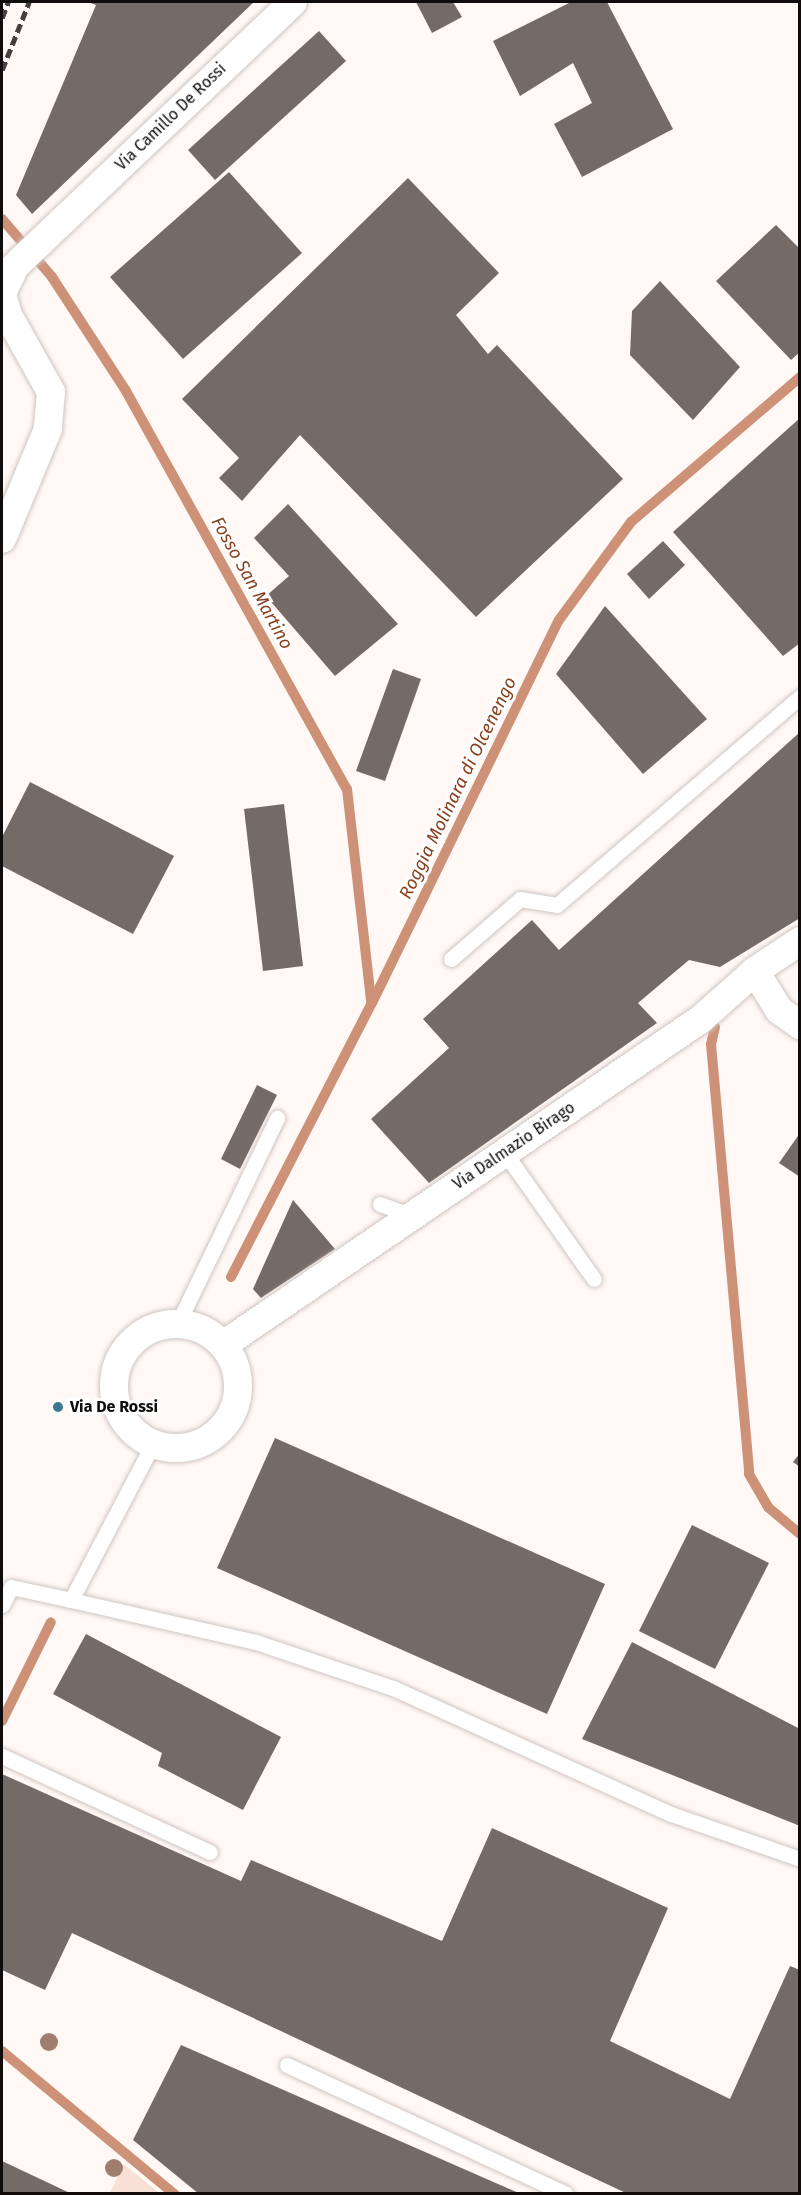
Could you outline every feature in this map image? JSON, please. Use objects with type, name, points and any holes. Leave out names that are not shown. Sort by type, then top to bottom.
[{"type":"street","name":"Via Camillo De Rossi","points":[[2,294],[15,266],[293,2]]},
{"type":"street","points":[[2,294],[8,315],[51,392],[48,429],[2,539]]},
{"type":"street","name":"Via Dalmazio Birago","points":[[224,1345],[701,1019],[755,971],[800,941]]},
{"type":"street","points":[[755,971],[778,1010],[800,1025]]},
{"type":"street","points":[[178,1323],[210,1333],[224,1345],[238,1374],[238,1391],[227,1422],[216,1434],[186,1448],[153,1444],[125,1422],[113,1388],[115,1371],[132,1341],[161,1324],[178,1323]]},
{"type":"lane","points":[[451,959],[520,899],[557,905],[800,697]]},
{"type":"lane","points":[[178,1323],[277,1118]]},
{"type":"lane","points":[[505,1153],[594,1279]]},
{"type":"lane","points":[[380,1204],[413,1216]]},
{"type":"lane","points":[[71,1600],[153,1444]]},
{"type":"lane","points":[[2,1605],[6,1582],[71,1600],[256,1642],[393,1688],[671,1814],[800,1859]]},
{"type":"lane","points":[[7,1759],[210,1852]]},
{"type":"lane","points":[[287,2065],[566,2193]]},
{"type":"shaded area","points":[[124,2164],[159,2193],[110,2193]]},
{"type":"building","points":[[88,2],[254,2],[32,214],[16,195],[96,5]]},
{"type":"building","points":[[416,2],[453,2],[462,17],[432,33]]},
{"type":"building","points":[[571,2],[607,2],[673,129],[582,177],[554,124],[592,103],[573,63],[520,96],[493,41]]},
{"type":"building","points":[[319,31],[346,61],[215,180],[188,150]]},
{"type":"building","points":[[229,172],[302,253],[183,359],[110,277]]},
{"type":"building","points":[[408,178],[499,273],[456,315],[488,354],[497,345],[623,479],[476,617],[300,435],[242,501],[219,478],[239,458],[182,399]]},
{"type":"building","points":[[776,225],[800,249],[800,352],[791,360],[716,281]]},
{"type":"building","points":[[660,281],[740,367],[693,420],[630,355],[632,311]]},
{"type":"building","points":[[800,418],[800,643],[783,656],[673,532]]},
{"type":"building","points":[[288,504],[398,624],[335,676],[266,596],[289,576],[254,538]]},
{"type":"building","points":[[663,541],[685,565],[649,599],[627,574]]},
{"type":"building","points":[[605,606],[707,719],[643,774],[556,674]]},
{"type":"building","points":[[393,669],[421,679],[385,781],[356,771]]},
{"type":"building","points":[[800,732],[800,918],[720,967],[689,960],[638,1003],[657,1023],[429,1183],[371,1119],[449,1048],[423,1019],[532,920],[559,950]]},
{"type":"building","points":[[30,782],[174,856],[133,934],[2,866],[2,837]]},
{"type":"building","points":[[284,804],[303,966],[263,971],[244,809]]},
{"type":"building","points":[[257,1085],[277,1095],[240,1169],[221,1159]]},
{"type":"building","points":[[800,1133],[800,1177],[779,1163]]},
{"type":"building","points":[[293,1200],[335,1249],[261,1298],[253,1289]]},
{"type":"building","points":[[275,1438],[605,1584],[547,1714],[217,1568]]},
{"type":"building","points":[[800,1453],[800,1467],[793,1462]]},
{"type":"building","points":[[692,1525],[769,1563],[715,1669],[639,1631]]},
{"type":"building","points":[[86,1634],[281,1737],[243,1810],[158,1766],[162,1753],[53,1694]]},
{"type":"building","points":[[632,1642],[800,1729],[800,1826],[582,1739]]},
{"type":"building","points":[[2,1774],[241,1881],[251,1860],[442,1941],[492,1828],[668,1908],[610,2041],[730,2099],[790,1966],[800,1970],[800,2194],[628,2194],[72,1933],[45,1990],[2,1970]]},
{"type":"building","points":[[181,2045],[521,2194],[199,2194],[133,2140]]},
{"type":"building","points":[[2,2161],[72,2194],[2,2194]]},
{"type":"waterway","name":"Fosso San Martino","points":[[2,219],[52,277],[126,391],[347,789],[371,1001]]},
{"type":"waterway","name":"Roggia Molinara di Olcenengo","points":[[231,1277],[372,1003],[559,620],[631,522],[800,377]]},
{"type":"waterway","points":[[715,1027],[711,1044],[749,1474],[769,1508],[800,1534]]},
{"type":"waterway","name":"Roggia Molinara di Olcenengo","points":[[2,1721],[51,1622]]},
{"type":"waterway","name":"Roggia Molinara di Olcenengo","points":[[2,2051],[174,2194]]},
{"type":"railway","points":[[2,18],[8,2]]},
{"type":"railway","points":[[2,70],[29,2]]},
{"type":"place","name":"Via De Rossi","points":[[58,1407]]}]
